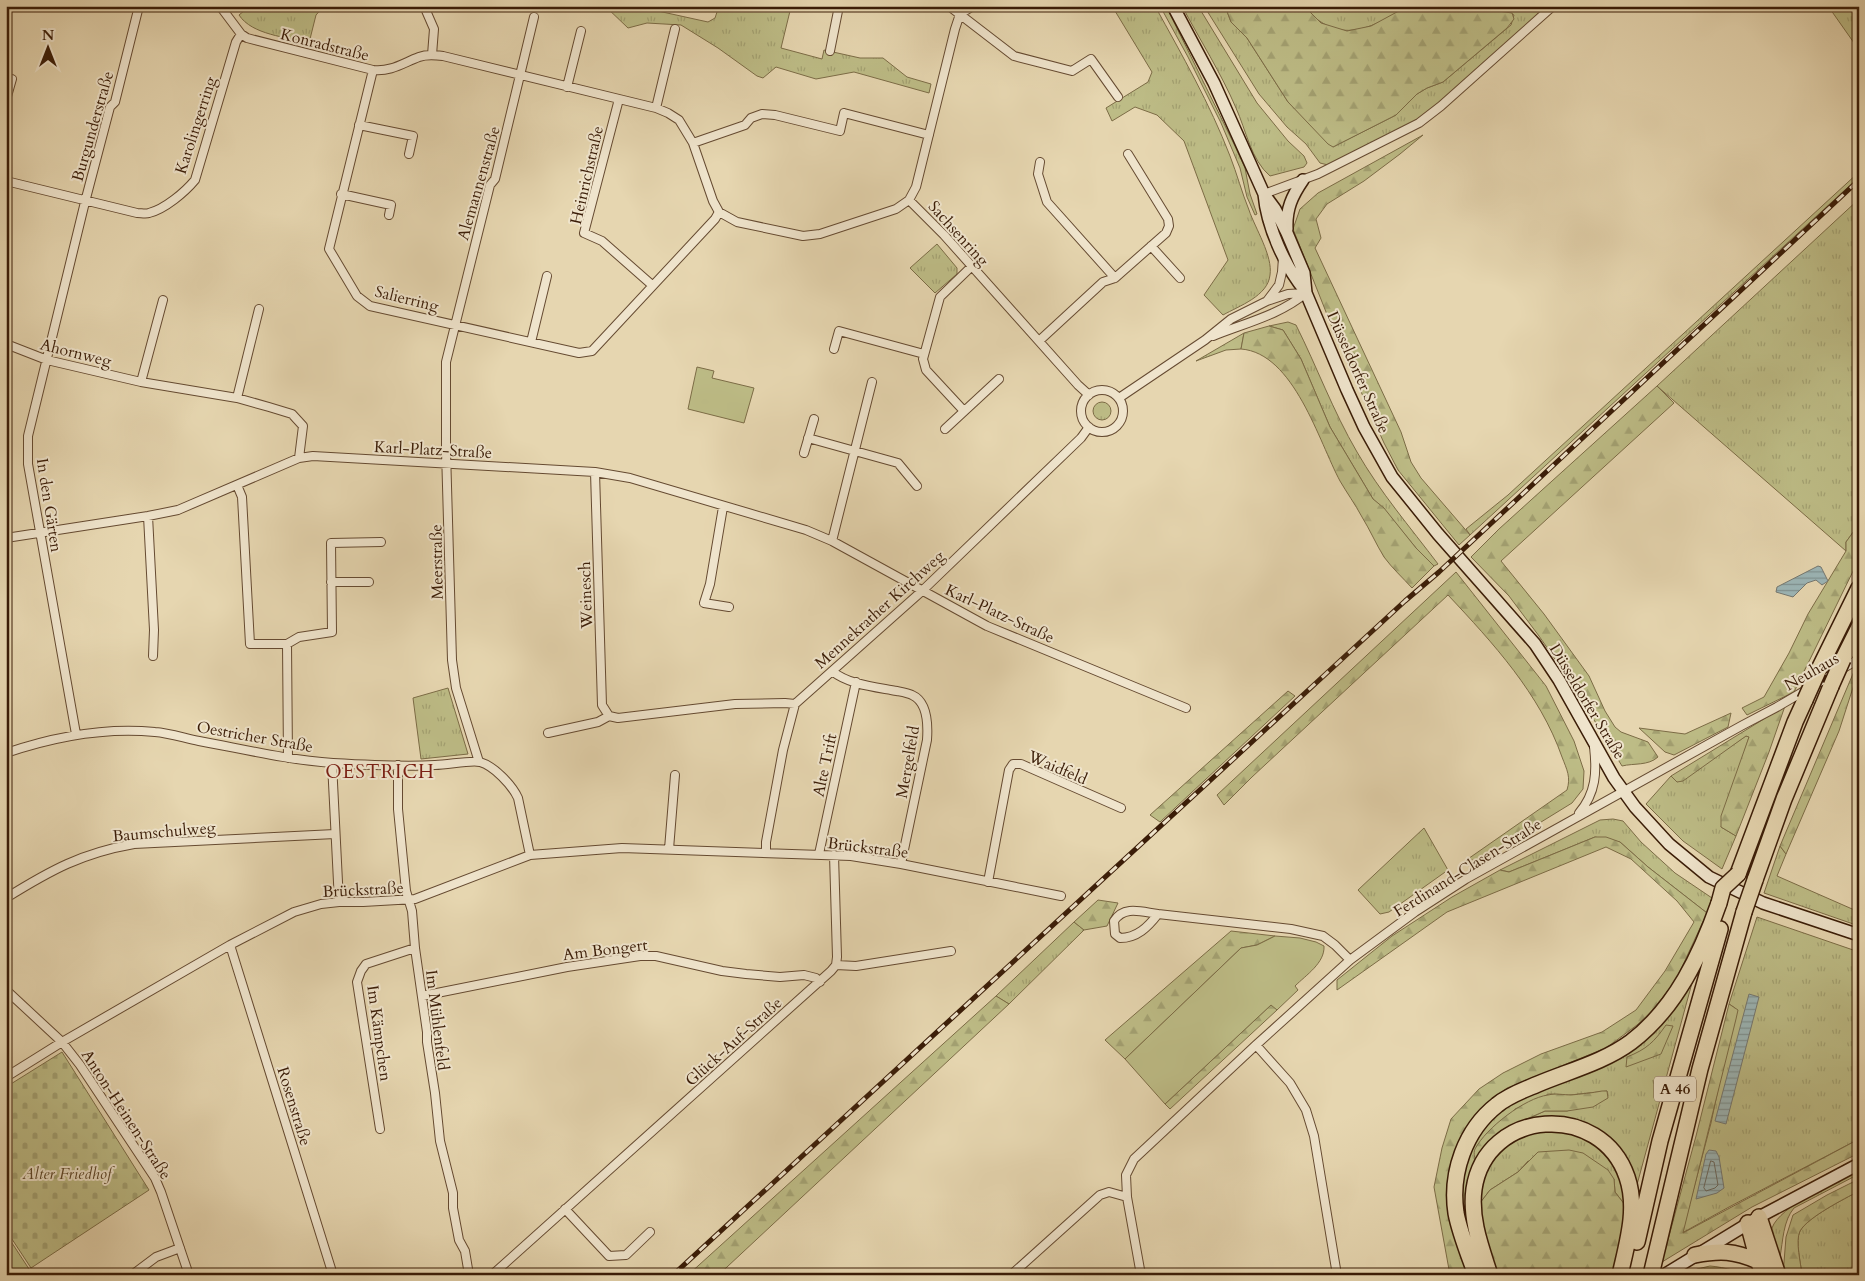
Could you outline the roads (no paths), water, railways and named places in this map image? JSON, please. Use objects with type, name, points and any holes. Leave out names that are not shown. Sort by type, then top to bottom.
[{"type":"highway","points":[[1476,1275],[1458,1221],[1455,1202],[1461,1154],[1474,1130],[1488,1112],[1508,1098],[1609,1055],[1631,1042],[1648,1028],[1675,996],[1723,904],[1723,888],[1738,874],[1795,722],[1859,588]]},
{"type":"highway","name":"A 46","points":[[1651,1275],[1700,1069],[1744,912],[1784,799],[1831,686],[1859,627]]},
{"type":"highway","name":"A 46","points":[[1630,1275],[1660,1141],[1713,948],[1723,904]]},
{"type":"highway","points":[[1490,1275],[1474,1222],[1474,1191],[1479,1170],[1489,1153],[1512,1133],[1532,1126],[1555,1124],[1584,1130],[1601,1140],[1613,1152],[1624,1170],[1631,1192],[1632,1214],[1631,1228],[1620,1275]]},
{"type":"highway","points":[[1753,1220],[1761,1268]]},
{"type":"highway","points":[[1753,1220],[1778,1275]]},
{"type":"highway","points":[[1695,1255],[1725,1251],[1735,1252],[1761,1268]]},
{"type":"main road","name":"Düsseldorfer Straße","points":[[1173,6],[1214,84],[1264,194],[1275,209],[1287,233],[1304,273],[1306,293]]},
{"type":"main road","points":[[1287,233],[1286,217],[1288,207],[1303,180]]},
{"type":"main road","name":"Düsseldorfer Straße","points":[[1264,194],[1266,213],[1283,254],[1294,278],[1306,293],[1364,427],[1392,477],[1438,534],[1535,644],[1559,680],[1594,743],[1635,807],[1669,844],[1709,877],[1763,904],[1859,935]]},
{"type":"main road","points":[[1664,1275],[1753,1220],[1859,1164]]},
{"type":"street","name":"Burgunderstraße","points":[[74,253],[85,202],[110,107],[115,102],[139,6]]},
{"type":"street","points":[[220,6],[241,34]]},
{"type":"street","points":[[424,6],[434,29],[432,55]]},
{"type":"street","points":[[830,51],[839,6]]},
{"type":"street","points":[[949,6],[1014,56],[1072,71],[1091,59],[1118,97]]},
{"type":"street","points":[[960,14],[974,6]]},
{"type":"street","points":[[1264,194],[1303,180],[1365,152],[1419,123],[1441,106],[1553,6]]},
{"type":"street","name":"Sachsenring","points":[[960,14],[916,187],[909,200],[944,235],[1088,395]]},
{"type":"street","name":"Alemannenstraße","points":[[447,357],[490,185],[495,179],[534,17]]},
{"type":"street","points":[[656,108],[675,29]]},
{"type":"street","points":[[567,87],[581,31]]},
{"type":"street","name":"Karolingerring","points":[[6,181],[85,202],[137,213],[149,213],[170,202],[187,190],[195,180],[236,42],[241,34]]},
{"type":"street","name":"Konradstraße","points":[[241,34],[247,38],[290,50],[381,71],[398,67],[420,57],[443,56],[656,108],[679,120],[692,143],[713,201],[719,212]]},
{"type":"street","name":"Salierring","points":[[373,70],[329,249],[357,296],[370,306],[579,353],[592,351],[715,219],[719,212]]},
{"type":"street","points":[[6,100],[12,79]]},
{"type":"street","name":"Heinrichstraße","points":[[619,99],[584,233],[602,241],[652,285]]},
{"type":"street","points":[[692,143],[744,125],[751,118],[762,114],[775,115],[840,131],[844,113],[929,135]]},
{"type":"street","points":[[359,125],[413,136],[409,154]]},
{"type":"street","points":[[1039,341],[1104,282],[1115,278],[1166,233],[1169,226],[1168,219],[1128,154]]},
{"type":"street","points":[[1040,162],[1038,174],[1047,202],[1115,278]]},
{"type":"street","points":[[342,194],[391,205],[389,215]]},
{"type":"street","points":[[719,212],[737,222],[786,233],[810,236],[896,209],[909,200]]},
{"type":"street","points":[[1151,246],[1180,278]]},
{"type":"street","name":"In den Gärten","points":[[74,253],[28,436],[28,464],[76,734]]},
{"type":"street","points":[[1267,302],[1279,285],[1283,254]]},
{"type":"street","points":[[964,411],[926,370],[923,359],[940,297],[971,267]]},
{"type":"street","points":[[531,342],[547,276]]},
{"type":"street","points":[[1119,398],[1205,340],[1231,319],[1288,294],[1306,293]]},
{"type":"street","points":[[1205,340],[1279,311],[1306,293]]},
{"type":"street","points":[[141,382],[163,300]]},
{"type":"street","points":[[236,398],[259,309]]},
{"type":"street","points":[[834,349],[838,332],[924,354]]},
{"type":"street","name":"Ahornweg","points":[[6,344],[47,360],[141,382],[236,398],[292,414],[303,426],[299,458]]},
{"type":"street","name":"Meerstraße","points":[[447,357],[447,463],[454,675],[479,762]]},
{"type":"street","points":[[945,429],[999,379]]},
{"type":"street","points":[[832,541],[872,382]]},
{"type":"street","points":[[1101,390],[1114,394],[1119,398],[1123,411],[1122,418],[1116,427],[1100,432],[1089,427],[1084,421],[1082,407],[1088,395],[1101,390]]},
{"type":"street","points":[[804,453],[814,419]]},
{"type":"street","name":"Mennekrather Kirchweg","points":[[795,704],[922,590],[1081,438],[1089,427]]},
{"type":"street","points":[[808,438],[898,463],[917,486]]},
{"type":"street","name":"Karl-Platz-Straße","points":[[6,538],[40,534],[178,510],[299,458],[313,456],[595,472],[630,478],[806,530],[832,541],[987,626],[1186,708]]},
{"type":"street","name":"Weinesch","points":[[595,472],[602,705],[609,716]]},
{"type":"street","points":[[237,485],[242,497],[250,644],[287,644],[299,637],[332,632],[331,543],[381,542]]},
{"type":"street","points":[[723,507],[710,584],[704,604],[729,607]]},
{"type":"street","points":[[148,516],[154,630],[153,656]]},
{"type":"street","points":[[331,582],[369,582]]},
{"type":"street","points":[[287,644],[288,758]]},
{"type":"street","name":"Neuhaus","points":[[1777,707],[1859,659]]},
{"type":"street","name":"Mergelfeld","points":[[832,671],[840,678],[914,695],[922,705],[929,723],[901,864]]},
{"type":"street","name":"Alte Trift","points":[[819,854],[856,682]]},
{"type":"street","points":[[548,733],[598,722],[609,716],[618,718],[735,704],[795,704],[784,750],[766,842],[766,852]]},
{"type":"street","name":"Ferdinand-Clasen-Straße","points":[[1141,1275],[1127,1197],[1126,1175],[1134,1159],[1256,1044],[1350,960],[1415,912],[1466,880],[1576,817],[1777,707]]},
{"type":"street","name":"Oestricher Straße","points":[[6,753],[76,734],[155,732],[288,758],[332,763],[434,765],[479,762]]},
{"type":"street","name":"Ferdinand-Clasen-Straße","points":[[1576,817],[1588,803],[1592,793],[1596,772],[1594,743]]},
{"type":"street","points":[[479,762],[490,766],[515,791],[530,855]]},
{"type":"street","points":[[332,763],[339,902]]},
{"type":"street","name":"Waidfeld","points":[[988,882],[1009,770],[1013,764],[1021,764],[1121,808]]},
{"type":"street","name":"Im Mühlenfeld","points":[[398,765],[398,808],[406,891],[412,911],[427,1042],[437,1102],[440,1141],[453,1193],[453,1208],[459,1240],[465,1251],[469,1275]]},
{"type":"street","points":[[669,849],[675,775]]},
{"type":"street","name":"Baumschulweg","points":[[6,898],[42,876],[75,860],[108,849],[134,844],[336,834]]},
{"type":"street","name":"Brückstraße","points":[[6,1077],[62,1042],[230,945],[294,912],[321,904],[339,902],[416,899],[530,855],[622,848],[851,856],[1061,896]]},
{"type":"street","points":[[834,855],[836,965],[856,966],[951,951]]},
{"type":"street","points":[[1158,914],[1151,924],[1135,936],[1120,938],[1115,934],[1114,921],[1122,912],[1129,910],[1291,929],[1323,936],[1350,960]]},
{"type":"street","name":"Rosenstraße","points":[[230,945],[333,1275]]},
{"type":"street","name":"Im Kämpchen","points":[[380,1129],[357,982],[360,971],[366,964],[415,948]]},
{"type":"street","name":"Am Bongert","points":[[422,996],[586,963],[640,956],[656,956],[715,970],[746,974],[780,977],[804,975],[816,978],[820,982]]},
{"type":"street","name":"Glück-Auf-Straße","points":[[492,1275],[820,982],[836,965]]},
{"type":"street","name":"Anton-Heinen-Straße","points":[[6,990],[62,1042],[80,1065],[155,1178],[189,1275]]},
{"type":"street","points":[[1256,1044],[1290,1083],[1306,1110],[1314,1136],[1327,1224],[1337,1275]]},
{"type":"street","points":[[1011,1275],[1100,1195],[1109,1192],[1127,1197]]},
{"type":"street","points":[[565,1209],[609,1256],[626,1255],[650,1232]]},
{"type":"street","points":[[132,1275],[156,1257],[180,1248]]},
{"type":"water","points":[[1818,566],[1821,567],[1828,581],[1822,585],[1816,580],[1807,583],[1793,597],[1776,592],[1777,587]]},
{"type":"water","points":[[1749,994],[1759,997],[1726,1124],[1715,1121]]},
{"type":"water","points":[[1709,1150],[1716,1151],[1719,1157],[1724,1188],[1717,1193],[1696,1199],[1706,1154]]},
{"type":"railway","points":[[673,1275],[1405,601],[1439,572],[1859,180]]},
{"type":"district","name":"OESTRICH","points":[[380,771]]},
{"type":"park label","name":"Alter Friedhof","points":[[67,1173]]}]
